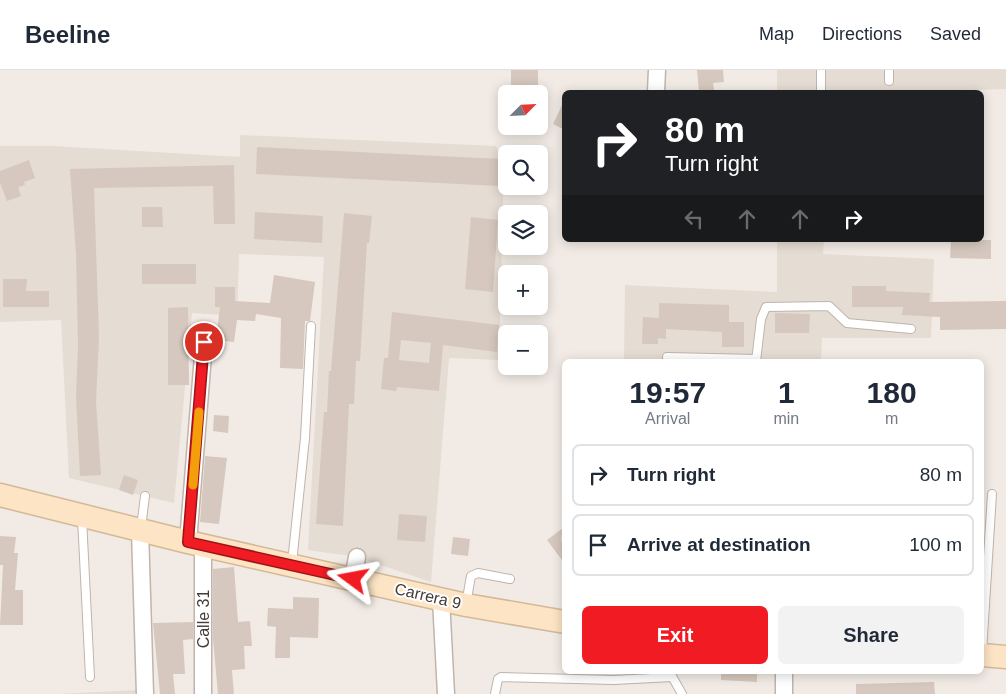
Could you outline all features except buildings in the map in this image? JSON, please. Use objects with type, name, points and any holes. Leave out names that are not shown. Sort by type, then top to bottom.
[{"type":"main road","name":"Carrera 9","points":[[0,495],[140,530],[466,605],[562,621]]},
{"type":"main road","points":[[984,654],[1006,657]]},
{"type":"street","points":[[656,90],[657,70]]},
{"type":"street","name":"Calle 31","points":[[203,694],[196,543],[204,342]]},
{"type":"street","points":[[140,530],[145,694]]},
{"type":"street","points":[[353,579],[357,557]]},
{"type":"street","points":[[441,599],[446,694]]},
{"type":"street","points":[[784,674],[784,694]]},
{"type":"lane","points":[[821,70],[821,90]]},
{"type":"lane","points":[[889,70],[889,81]]},
{"type":"lane","points":[[756,359],[761,320],[766,307],[829,306],[847,323],[911,329]]},
{"type":"lane","points":[[292,565],[305,438],[310,326]]},
{"type":"lane","points":[[667,357],[726,359]]},
{"type":"lane","points":[[984,622],[992,494]]},
{"type":"lane","points":[[140,530],[144,496]]},
{"type":"lane","points":[[82,516],[90,677]]},
{"type":"lane","points":[[466,605],[471,576],[478,573],[510,579]]},
{"type":"lane","points":[[495,694],[498,679],[501,677],[614,680],[671,674],[682,694]]},
{"type":"shaded area","points":[[777,70],[1006,70],[1006,89],[777,90]]},
{"type":"shaded area","points":[[240,135],[496,146],[498,150],[498,195],[503,195],[503,205],[498,205],[498,255],[502,255],[501,265],[498,265],[498,315],[500,315],[500,325],[498,325],[498,360],[449,358],[431,582],[357,557],[308,550],[324,257],[239,254],[237,316],[192,313],[174,503],[69,478],[61,320],[0,322],[0,146],[53,146],[240,157]]},
{"type":"shaded area","points":[[777,242],[824,242],[823,254],[934,259],[931,338],[822,338],[821,359],[624,359],[625,285],[777,292]]},
{"type":"shaded area","points":[[138,690],[138,694],[57,694]]},
{"type":"slow traffic","points":[[193,485],[199,412]]},
{"type":"route","points":[[204,342],[188,542],[353,579]]}]
